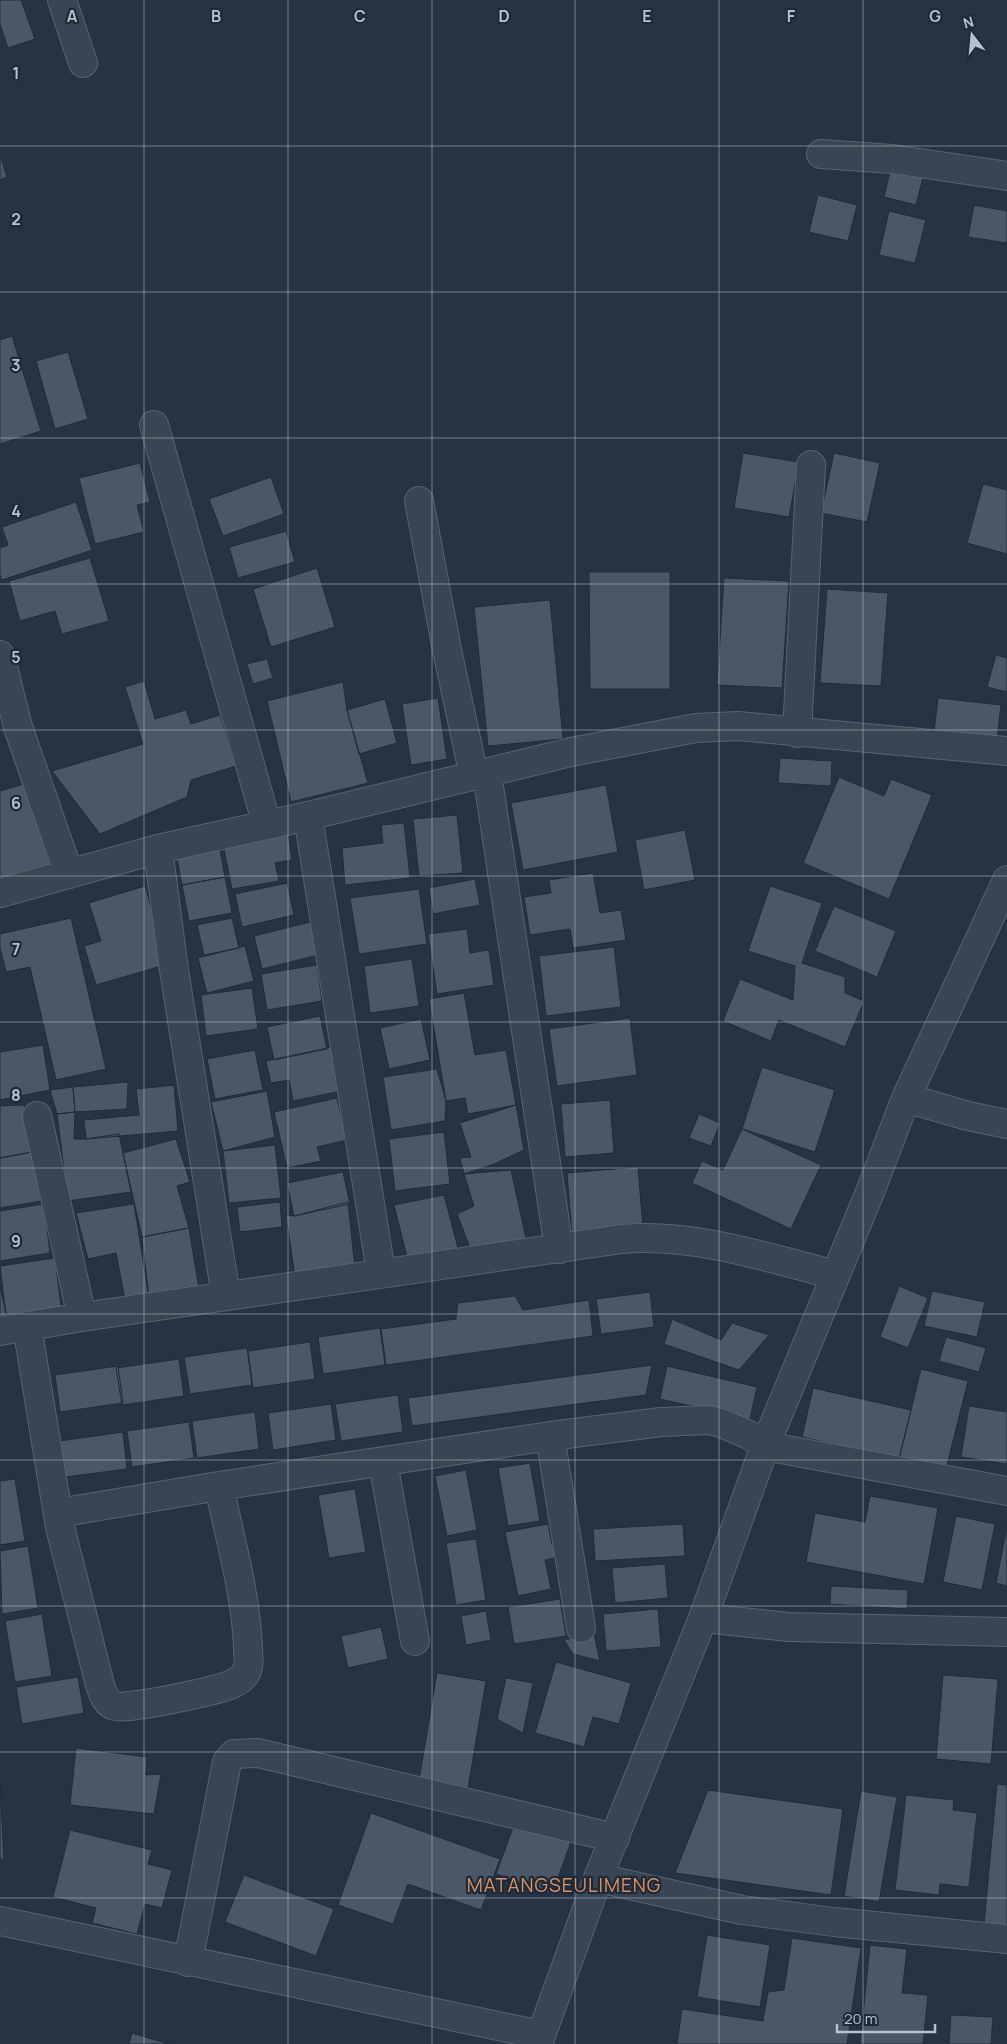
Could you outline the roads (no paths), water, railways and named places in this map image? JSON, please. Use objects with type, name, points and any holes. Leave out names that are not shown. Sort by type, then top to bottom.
[{"type":"street","points":[[62,0],[83,63]]},
{"type":"street","points":[[821,154],[892,159],[1007,176]]},
{"type":"street","points":[[154,425],[267,825]]},
{"type":"street","points":[[797,733],[811,465]]},
{"type":"street","points":[[419,501],[447,650],[480,775],[559,1249]]},
{"type":"street","points":[[0,655],[18,727],[69,874]]},
{"type":"street","points":[[0,893],[158,849],[308,816],[571,752],[696,728],[738,726],[797,733],[1007,751]]},
{"type":"street","points":[[308,816],[381,1272]]},
{"type":"street","points":[[158,849],[175,980],[226,1296]]},
{"type":"street","points":[[0,1921],[539,2040],[598,1878],[703,1618],[764,1446],[870,1192],[906,1098],[1007,880]]},
{"type":"street","points":[[906,1098],[968,1116],[1007,1124]]},
{"type":"street","points":[[37,1116],[82,1316]]},
{"type":"street","points":[[0,1331],[82,1316],[381,1272],[648,1237],[746,1252],[835,1275]]},
{"type":"street","points":[[28,1326],[60,1527],[103,1694],[108,1703],[113,1706],[136,1705],[230,1685],[242,1678],[247,1672],[249,1663],[247,1623],[219,1486]]},
{"type":"street","points":[[58,1513],[219,1486],[550,1436],[661,1422],[709,1420],[735,1428],[764,1446],[1007,1491]]},
{"type":"street","points":[[550,1436],[580,1628]]},
{"type":"street","points":[[383,1462],[415,1641]]},
{"type":"street","points":[[703,1618],[789,1627],[1007,1632]]},
{"type":"street","points":[[188,1962],[227,1762],[234,1754],[258,1753],[615,1838]]},
{"type":"street","points":[[598,1878],[742,1910],[834,1922],[1007,1939]]},
{"type":"district","name":"MATANGSEULIMENG","points":[[564,1885]]}]
